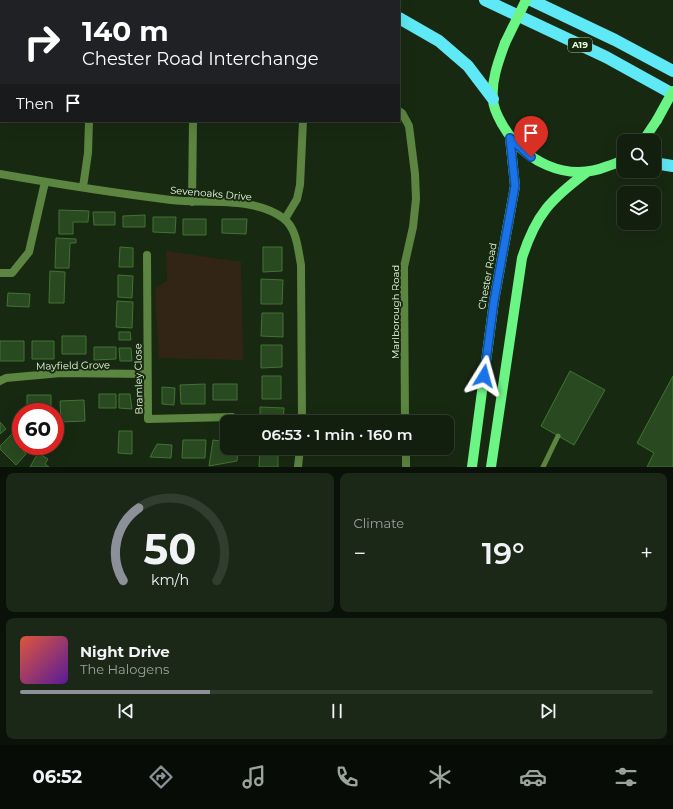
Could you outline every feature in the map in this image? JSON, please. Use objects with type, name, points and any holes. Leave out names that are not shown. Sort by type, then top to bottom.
[{"type":"highway","name":"A19","points":[[485,0],[606,57],[673,94]]},
{"type":"highway","name":"A19","points":[[531,0],[615,40],[673,71]]},
{"type":"highway","points":[[400,19],[439,41],[468,66],[492,99]]},
{"type":"highway","points":[[661,164],[673,166]]},
{"type":"main road","points":[[526,0],[505,43],[496,71],[492,99],[499,118],[510,138],[522,151],[540,164],[558,169],[587,172],[600,170],[617,163]]},
{"type":"main road","points":[[647,134],[657,120],[673,91]]},
{"type":"main road","name":"Chester Road","points":[[472,467],[494,301],[515,186],[510,138]]},
{"type":"main road","points":[[492,467],[522,258],[528,237],[538,218],[550,203],[566,188],[587,172]]},
{"type":"street","name":"Marlborough Road","points":[[400,112],[408,126],[415,174],[416,199],[404,267],[405,415]]},
{"type":"street","points":[[83,187],[88,153],[89,122]]},
{"type":"street","points":[[192,202],[193,122]]},
{"type":"street","points":[[302,415],[301,265],[297,240],[285,219],[297,199],[300,185],[303,122]]},
{"type":"street","name":"Sevenoaks Drive","points":[[0,174],[45,182],[192,202],[244,204],[272,211],[285,219]]},
{"type":"street","points":[[0,273],[12,273],[30,252],[45,182]]},
{"type":"street","name":"Bramley Close","points":[[147,254],[148,419],[220,417]]},
{"type":"street","name":"Mayfield Grove","points":[[0,381],[6,378],[60,373],[148,374]]},
{"type":"street","points":[[298,467],[299,455]]},
{"type":"street","points":[[406,455],[406,467]]},
{"type":"lane","points":[[543,467],[558,436]]},
{"type":"shaded area","points":[[166,251],[241,262],[243,360],[159,358],[155,288],[167,281]]},
{"type":"building","points":[[59,210],[89,211],[88,222],[73,222],[73,234],[59,234]]},
{"type":"building","points":[[93,212],[115,212],[115,225],[94,225]]},
{"type":"building","points":[[145,215],[145,227],[123,227],[123,216]]},
{"type":"building","points":[[153,217],[176,217],[175,233],[153,232]]},
{"type":"building","points":[[183,219],[206,219],[206,235],[183,235]]},
{"type":"building","points":[[222,219],[247,219],[246,234],[222,233]]},
{"type":"building","points":[[56,238],[76,239],[76,243],[70,243],[69,268],[55,268]]},
{"type":"building","points":[[120,247],[133,248],[133,267],[119,267]]},
{"type":"building","points":[[263,247],[282,247],[282,271],[263,272]]},
{"type":"building","points":[[50,271],[65,272],[64,303],[49,303]]},
{"type":"building","points":[[118,275],[133,276],[132,298],[118,297]]},
{"type":"building","points":[[261,279],[283,280],[282,304],[261,304]]},
{"type":"building","points":[[8,293],[30,294],[29,307],[7,306]]},
{"type":"building","points":[[117,301],[133,302],[132,328],[116,327]]},
{"type":"building","points":[[262,313],[283,313],[283,337],[261,336]]},
{"type":"building","points":[[119,332],[130,332],[131,340],[119,340]]},
{"type":"building","points":[[62,336],[86,336],[86,354],[62,354]]},
{"type":"building","points":[[0,341],[24,341],[24,361],[0,361]]},
{"type":"building","points":[[32,341],[54,341],[54,359],[32,359]]},
{"type":"building","points":[[261,345],[282,345],[282,367],[261,368]]},
{"type":"building","points":[[94,347],[116,347],[116,359],[94,360]]},
{"type":"building","points":[[119,348],[131,348],[132,361],[120,361]]},
{"type":"building","points":[[570,371],[605,390],[574,445],[541,426]]},
{"type":"building","points":[[262,376],[281,376],[281,399],[262,399]]},
{"type":"building","points":[[673,376],[673,467],[647,467],[654,453],[637,443]]},
{"type":"building","points":[[205,384],[205,404],[181,404],[180,385]]},
{"type":"building","points":[[213,384],[237,384],[237,400],[213,400]]},
{"type":"building","points":[[162,387],[175,388],[174,405],[162,404]]},
{"type":"building","points":[[99,394],[116,394],[116,408],[99,408]]},
{"type":"building","points":[[119,394],[130,394],[132,409],[119,408]]},
{"type":"building","points":[[27,395],[51,395],[51,403],[27,403]]},
{"type":"building","points":[[84,400],[85,421],[64,422],[64,403],[60,403],[60,401]]},
{"type":"building","points":[[260,407],[284,408],[284,415],[260,415]]},
{"type":"building","points":[[0,422],[6,429],[0,434]]},
{"type":"building","points":[[119,431],[132,431],[132,454],[118,453]]},
{"type":"building","points":[[12,434],[12,455],[25,455],[16,465],[0,449],[0,446]]},
{"type":"building","points":[[183,440],[206,440],[205,458],[182,458]]},
{"type":"building","points":[[213,440],[220,441],[220,455],[237,455],[237,461],[209,466]]},
{"type":"building","points":[[157,444],[172,445],[171,458],[150,457]]},
{"type":"building","points":[[37,455],[41,455],[48,459],[45,464],[49,467],[30,467]]},
{"type":"building","points":[[260,455],[278,455],[278,467],[259,467]]},
{"type":"route","points":[[484,376],[494,301],[515,186],[510,138],[522,151],[531,157]]}]
